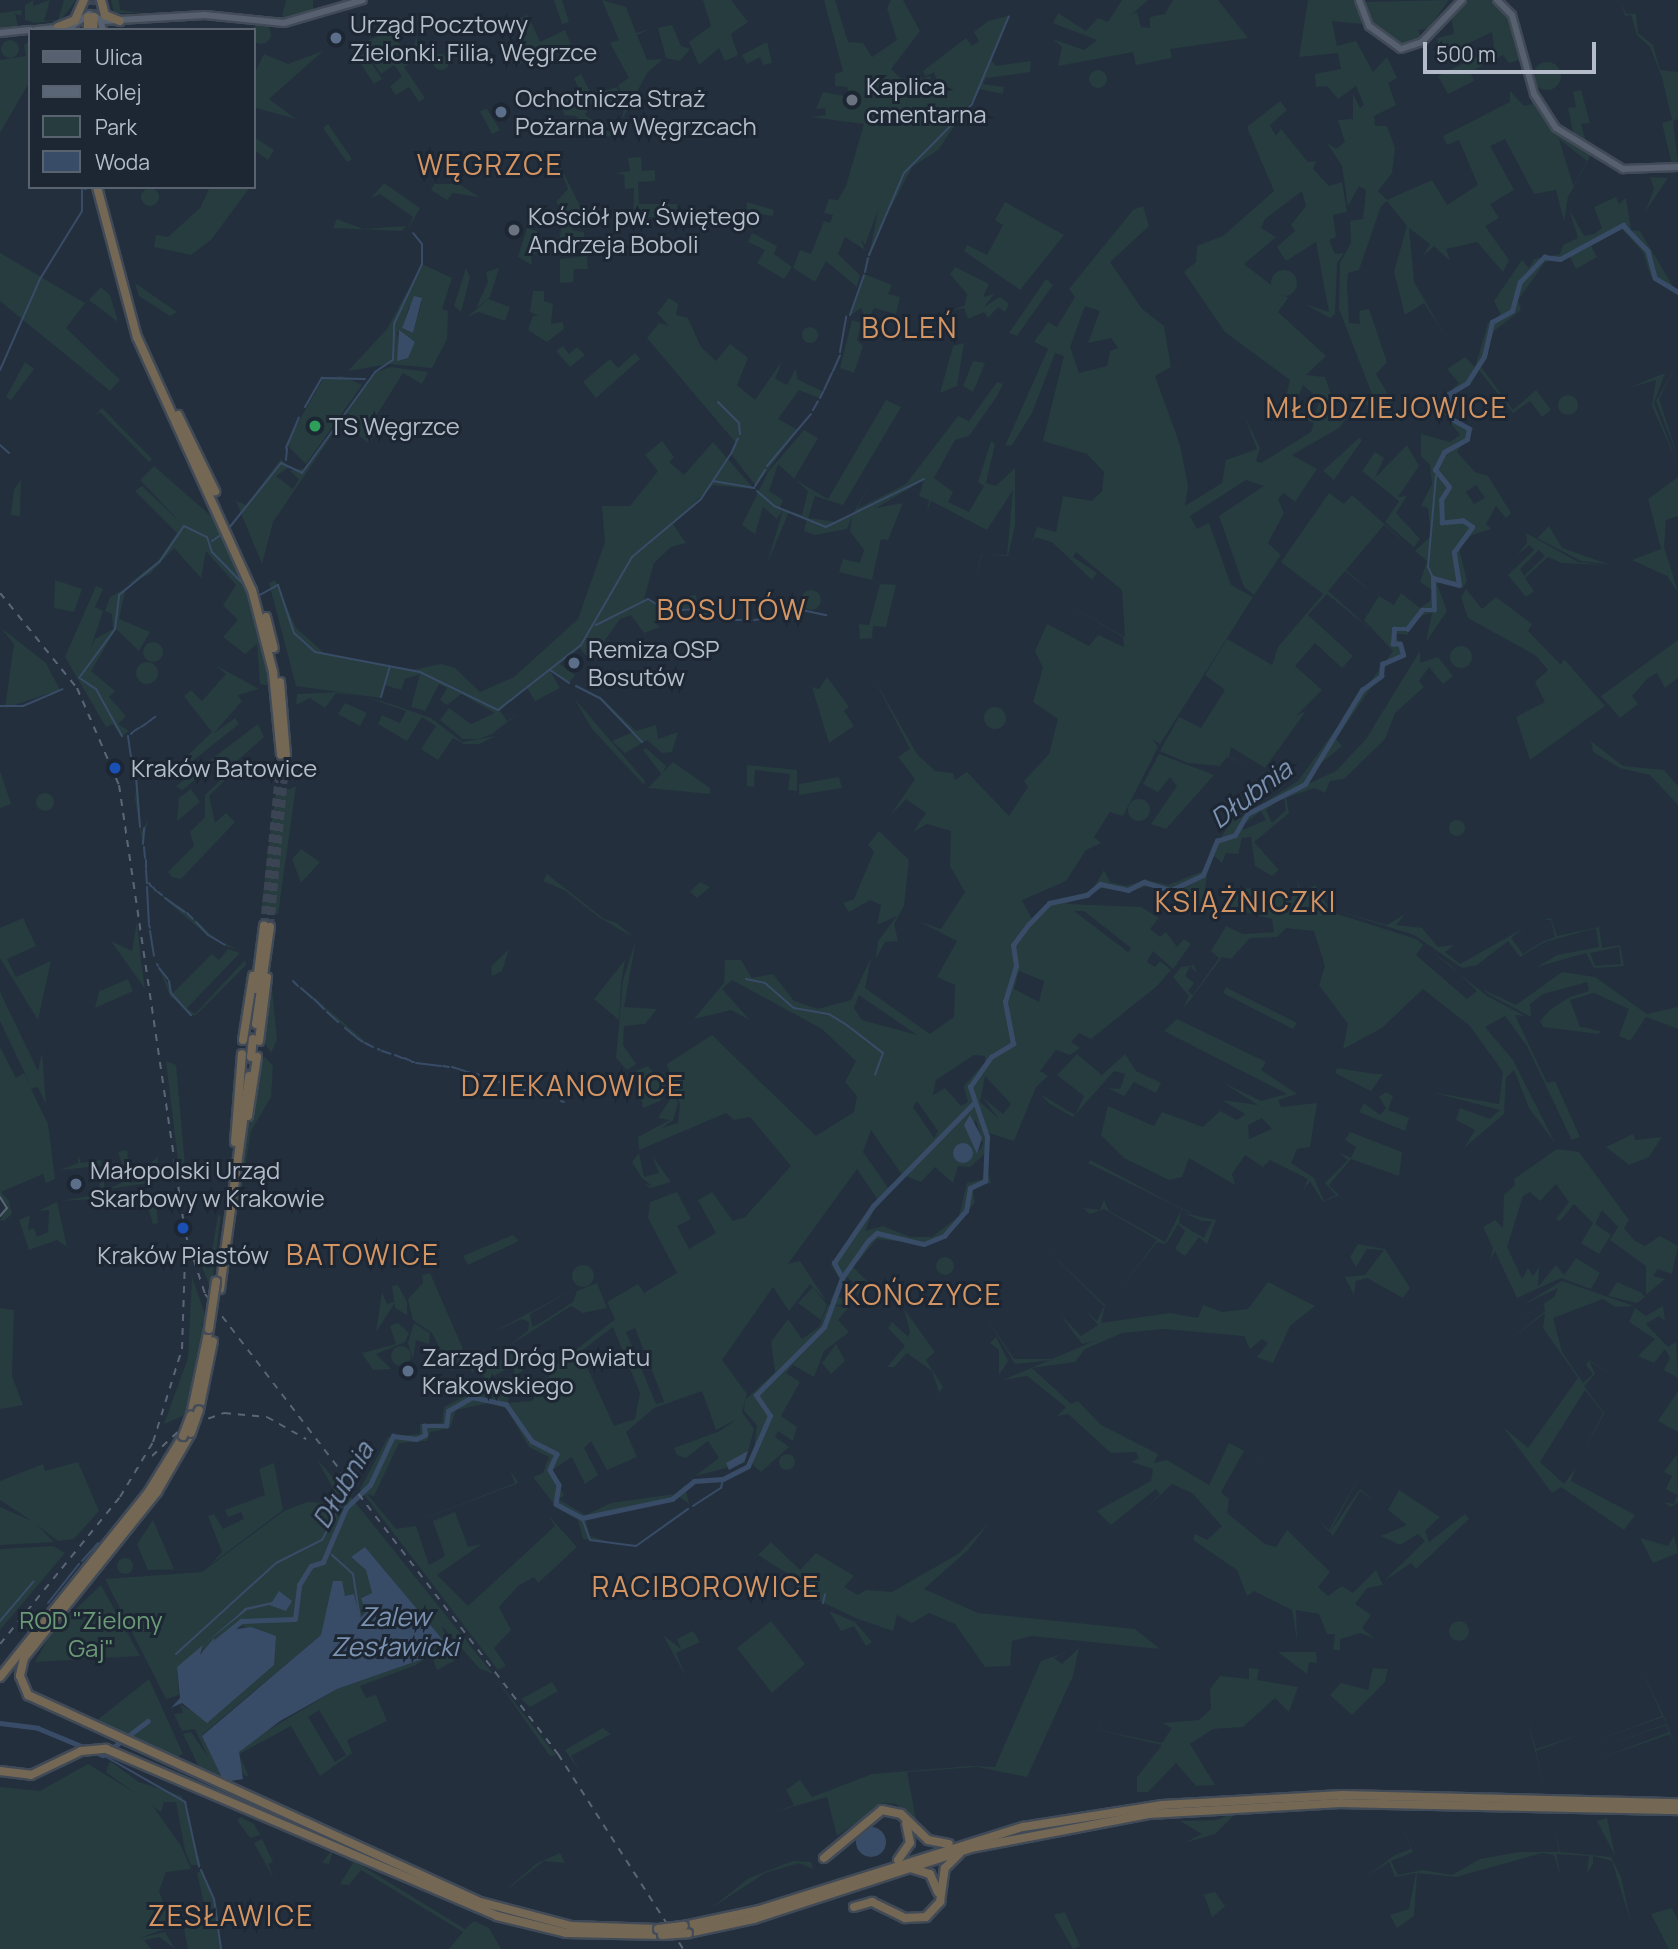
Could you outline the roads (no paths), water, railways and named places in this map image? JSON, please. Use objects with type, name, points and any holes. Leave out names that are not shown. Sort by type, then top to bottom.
[{"type":"highway","points":[[84,0],[93,28]]},
{"type":"highway","points":[[58,27],[75,20],[84,0]]},
{"type":"highway","points":[[88,28],[101,0]]},
{"type":"highway","points":[[101,0],[111,27]]},
{"type":"highway","points":[[98,189],[137,337],[219,506]]},
{"type":"highway","points":[[103,189],[142,335],[263,605],[279,692],[284,755]]},
{"type":"highway","points":[[254,1023],[267,926]]},
{"type":"highway","points":[[238,1142],[264,950]]},
{"type":"highway","points":[[251,1040],[264,950]]},
{"type":"highway","points":[[238,1142],[249,1056]]},
{"type":"highway","points":[[240,1799],[177,1768],[144,1748],[32,1698],[20,1676],[29,1652],[157,1480],[187,1434],[195,1413],[212,1332],[247,1076]]},
{"type":"highway","points":[[0,1677],[45,1617],[89,1570]]},
{"type":"highway","points":[[0,1771],[31,1775],[68,1757],[100,1748],[240,1799],[500,1908],[571,1926],[660,1932],[686,1929],[759,1910],[968,1845],[1141,1811],[1308,1803],[1678,1803]]},
{"type":"highway","points":[[1591,1804],[1678,1810]]},
{"type":"highway","points":[[893,1867],[905,1854],[911,1838],[904,1821],[888,1814],[871,1819],[825,1860],[882,1810],[901,1814],[931,1841],[968,1845]]},
{"type":"highway","points":[[893,1867],[919,1868],[933,1877],[938,1895],[928,1911],[909,1916],[874,1899],[853,1905],[872,1902],[905,1919],[926,1917],[940,1902],[946,1864],[968,1845]]},
{"type":"main road","points":[[51,28],[91,18],[111,27],[167,18],[280,23],[363,0]]},
{"type":"main road","points":[[1359,0],[1373,31],[1404,48],[1422,42],[1462,0]]},
{"type":"main road","points":[[1497,0],[1514,21],[1536,100],[1559,130],[1623,169],[1678,167]]},
{"type":"main road","points":[[91,18],[111,27]]},
{"type":"main road","points":[[79,28],[91,18]]},
{"type":"main road","points":[[0,35],[26,33]]},
{"type":"water","points":[[414,296],[422,298],[413,333],[402,328]]},
{"type":"water","points":[[399,330],[415,342],[408,358],[397,361]]},
{"type":"water","points":[[970,1115],[982,1138],[977,1154],[964,1125]]},
{"type":"water","points":[[959,1143],[967,1143],[973,1153],[967,1163],[959,1163],[953,1157],[953,1149]]},
{"type":"water","points":[[748,1451],[744,1462],[729,1470],[726,1463]]},
{"type":"water","name":"Zalew Zesławicki","points":[[365,1547],[443,1640],[420,1660],[337,1689],[280,1721],[239,1752],[243,1779],[224,1782],[202,1736],[321,1635],[333,1581],[342,1581],[345,1596],[354,1594],[360,1618],[366,1612],[361,1598],[372,1593],[366,1570],[351,1557]]},
{"type":"water","name":"Zalew Zesławicki","points":[[279,1591],[292,1601],[286,1611],[269,1605],[247,1610],[203,1645],[245,1608],[272,1602]]},
{"type":"water","name":"Zalew Zesławicki","points":[[251,1627],[276,1636],[274,1665],[207,1723],[182,1703],[171,1708],[180,1698],[177,1667],[203,1645],[200,1655],[214,1638],[215,1646],[230,1630]]},
{"type":"water","points":[[871,1827],[881,1832],[886,1842],[881,1852],[871,1857],[861,1852],[856,1842],[861,1832]]},
{"type":"waterway","points":[[869,255],[904,173],[972,104],[1009,16]]},
{"type":"waterway","points":[[0,370],[40,279],[82,211],[82,189]]},
{"type":"waterway","name":"Dłubnia","points":[[1447,414],[1449,394],[1467,383],[1484,357],[1492,322],[1512,311],[1520,282],[1544,257],[1560,259],[1623,225],[1648,251],[1655,278],[1678,292]]},
{"type":"waterway","points":[[229,528],[281,463],[302,473],[375,372],[393,360],[394,324],[422,264],[422,244],[413,233]]},
{"type":"waterway","points":[[865,272],[868,258]]},
{"type":"waterway","points":[[850,315],[864,275]]},
{"type":"waterway","points":[[840,352],[846,317]]},
{"type":"waterway","points":[[833,371],[840,355]]},
{"type":"waterway","points":[[824,390],[832,373]]},
{"type":"waterway","points":[[305,407],[322,378],[365,379]]},
{"type":"waterway","points":[[820,398],[823,392]]},
{"type":"waterway","points":[[813,410],[818,401]]},
{"type":"waterway","points":[[718,402],[739,423],[740,434]]},
{"type":"waterway","points":[[767,466],[811,414]]},
{"type":"waterway","points":[[286,448],[299,418]]},
{"type":"waterway","name":"Dłubnia","points":[[214,1643],[241,1621],[295,1619],[299,1585],[311,1566],[323,1562],[346,1508],[370,1485],[393,1436],[416,1439],[425,1435],[424,1426],[446,1426],[448,1411],[472,1397],[506,1404],[532,1441],[557,1454],[550,1470],[559,1485],[556,1504],[582,1518],[672,1499],[694,1481],[723,1479],[748,1466],[770,1416],[756,1395],[824,1327],[842,1278],[868,1241],[877,1233],[924,1244],[944,1236],[966,1211],[970,1188],[985,1181],[987,1137],[970,1087],[991,1057],[1013,1044],[1005,1002],[1016,966],[1013,945],[1029,924],[1049,903],[1087,895],[1100,884],[1128,890],[1144,882],[1171,890],[1203,875],[1217,841],[1235,835],[1247,814],[1305,784],[1362,690],[1381,676],[1382,664],[1403,655],[1400,644],[1393,644],[1394,629],[1407,629],[1422,610],[1434,610],[1433,578],[1459,585],[1454,552],[1472,527],[1463,521],[1442,523],[1441,500],[1449,487],[1435,470],[1444,452],[1467,439],[1469,429],[1449,418]]},
{"type":"waterway","points":[[731,454],[738,438]]},
{"type":"waterway","points":[[0,445],[9,453]]},
{"type":"waterway","points":[[286,460],[287,449]]},
{"type":"waterway","points":[[258,596],[278,585],[294,633],[315,652],[420,672],[498,710],[581,645],[632,557],[701,499],[730,455]]},
{"type":"waterway","points":[[755,486],[765,470]]},
{"type":"waterway","points":[[1433,578],[1428,567],[1436,476]]},
{"type":"waterway","points":[[757,491],[774,506],[826,527],[924,479]]},
{"type":"waterway","points":[[713,481],[754,488]]},
{"type":"waterway","points":[[79,678],[115,629],[119,595],[160,561],[184,526],[207,537],[212,552],[248,589]]},
{"type":"waterway","points":[[212,541],[222,534]]},
{"type":"waterway","points":[[596,625],[648,599],[667,611],[709,608]]},
{"type":"waterway","points":[[782,615],[797,609],[826,615]]},
{"type":"waterway","points":[[715,612],[732,619]]},
{"type":"waterway","points":[[754,620],[769,618]]},
{"type":"waterway","points":[[771,619],[777,618]]},
{"type":"waterway","points":[[736,620],[741,620]]},
{"type":"waterway","points":[[745,621],[751,621]]},
{"type":"waterway","points":[[381,697],[390,666]]},
{"type":"waterway","points":[[550,670],[569,683]]},
{"type":"waterway","points":[[81,679],[96,689],[122,736]]},
{"type":"waterway","points":[[576,686],[600,698],[642,742]]},
{"type":"waterway","points":[[0,706],[23,706],[63,689]]},
{"type":"waterway","points":[[141,727],[147,723]]},
{"type":"waterway","points":[[134,731],[139,728]]},
{"type":"waterway","points":[[128,736],[131,758]]},
{"type":"waterway","points":[[131,760],[135,772]]},
{"type":"waterway","points":[[136,777],[140,827]]},
{"type":"waterway","points":[[143,844],[144,828]]},
{"type":"waterway","points":[[144,847],[145,858]]},
{"type":"waterway","points":[[146,860],[146,868]]},
{"type":"waterway","points":[[146,870],[147,883]]},
{"type":"waterway","points":[[147,887],[149,923]]},
{"type":"waterway","points":[[153,887],[156,891]]},
{"type":"waterway","points":[[158,892],[162,895]]},
{"type":"waterway","points":[[165,898],[172,903]]},
{"type":"waterway","points":[[173,904],[185,912]]},
{"type":"waterway","points":[[187,913],[193,919]]},
{"type":"waterway","points":[[196,922],[208,935]]},
{"type":"waterway","points":[[150,931],[154,956]]},
{"type":"waterway","points":[[210,936],[225,945]]},
{"type":"waterway","points":[[159,968],[168,979]]},
{"type":"waterway","points":[[746,979],[765,983],[794,1008],[829,1014],[848,1026],[883,1053],[875,1075]]},
{"type":"waterway","points":[[169,981],[171,993],[191,1015]]},
{"type":"waterway","points":[[293,981],[298,986]]},
{"type":"waterway","points":[[301,988],[312,998]]},
{"type":"waterway","points":[[314,999],[318,1003]]},
{"type":"waterway","points":[[319,1004],[324,1009]]},
{"type":"waterway","points":[[327,1012],[338,1022]]},
{"type":"waterway","points":[[345,1028],[356,1037]]},
{"type":"waterway","points":[[357,1038],[363,1042]]},
{"type":"waterway","points":[[365,1043],[373,1047]]},
{"type":"waterway","points":[[382,1051],[391,1054]]},
{"type":"waterway","points":[[395,1055],[402,1058]]},
{"type":"waterway","points":[[404,1058],[411,1061]]},
{"type":"waterway","points":[[416,1063],[441,1066]]},
{"type":"waterway","points":[[443,1066],[449,1067]]},
{"type":"waterway","points":[[452,1067],[465,1071]]},
{"type":"waterway","points":[[471,1073],[475,1074]]},
{"type":"waterway","points":[[482,1076],[489,1078]]},
{"type":"waterway","points":[[491,1079],[496,1080]]},
{"type":"waterway","points":[[499,1082],[508,1084]]},
{"type":"waterway","points":[[511,1085],[520,1088]]},
{"type":"waterway","points":[[524,1090],[547,1098]]},
{"type":"waterway","points":[[842,1278],[834,1263],[873,1206],[973,1104]]},
{"type":"waterway","points":[[693,1506],[721,1488],[723,1479]]},
{"type":"waterway","points":[[176,1654],[276,1563],[322,1540],[341,1505]]},
{"type":"waterway","points":[[582,1518],[590,1540],[636,1546],[688,1509]]},
{"type":"waterway","points":[[82,1561],[98,1543]]},
{"type":"waterway","points":[[332,1555],[353,1574],[360,1618]]},
{"type":"waterway","points":[[48,1603],[79,1564]]},
{"type":"waterway","points":[[0,1621],[34,1581]]},
{"type":"waterway","points":[[823,1603],[825,1594]]},
{"type":"waterway","name":"Dłubnia","points":[[0,1723],[38,1728],[103,1755],[148,1721]]},
{"type":"waterway","points":[[103,1755],[185,1802],[199,1866]]},
{"type":"waterway","points":[[201,1870],[214,1899],[221,1949]]},
{"type":"tunnel","points":[[88,17],[90,0]]},
{"type":"tunnel","points":[[94,17],[95,0]]},
{"type":"tunnel","points":[[264,926],[281,755]]},
{"type":"tunnel","points":[[270,927],[286,755]]},
{"type":"tunnel","points":[[248,1039],[251,1023]]},
{"type":"tunnel","points":[[249,1076],[251,1057]]},
{"type":"tram line","points":[[0,1197],[7,1208],[0,1216]]},
{"type":"railway","points":[[0,593],[77,688],[119,785],[185,1233],[205,1294],[558,1754],[683,1949]]},
{"type":"railway","points":[[0,1644],[120,1497],[153,1442],[182,1349],[185,1260]]},
{"type":"railway","points":[[152,1456],[182,1428],[224,1413],[267,1417],[306,1439]]},
{"type":"place","name":"Urząd Pocztowy Zielonki. Filia, Węgrzce","points":[[336,38]]},
{"type":"place","name":"Kaplica cmentarna","points":[[852,100]]},
{"type":"place","name":"Ochotnicza Straż Pożarna w Węgrzcach","points":[[501,112]]},
{"type":"place","name":"Kościół pw. Świętego Andrzeja Boboli","points":[[514,230]]},
{"type":"place","name":"TS Węgrzce","points":[[315,426]]},
{"type":"place","name":"Remiza OSP Bosutów","points":[[574,663]]},
{"type":"place","name":"Kraków Batowice","points":[[115,768]]},
{"type":"place","name":"Małopolski Urząd Skarbowy w Krakowie","points":[[76,1184]]},
{"type":"place","name":"Kraków Piastów","points":[[183,1228]]},
{"type":"place","name":"Zarząd Dróg Powiatu Krakowskiego","points":[[408,1371]]},
{"type":"district","name":"WĘGRZCE","points":[[490,164]]},
{"type":"district","name":"BOLEŃ","points":[[910,327]]},
{"type":"district","name":"MŁODZIEJOWICE","points":[[1387,407]]},
{"type":"district","name":"BOSUTÓW","points":[[732,609]]},
{"type":"district","name":"KSIĄŻNICZKI","points":[[1246,901]]},
{"type":"district","name":"DZIEKANOWICE","points":[[573,1085]]},
{"type":"district","name":"BATOWICE","points":[[363,1254]]},
{"type":"district","name":"KOŃCZYCE","points":[[923,1294]]},
{"type":"district","name":"RACIBOROWICE","points":[[706,1586]]},
{"type":"district","name":"ZESŁAWICE","points":[[231,1915]]},
{"type":"park label","name":"ROD \"Zielony Gaj\"","points":[[91,1634]]}]
